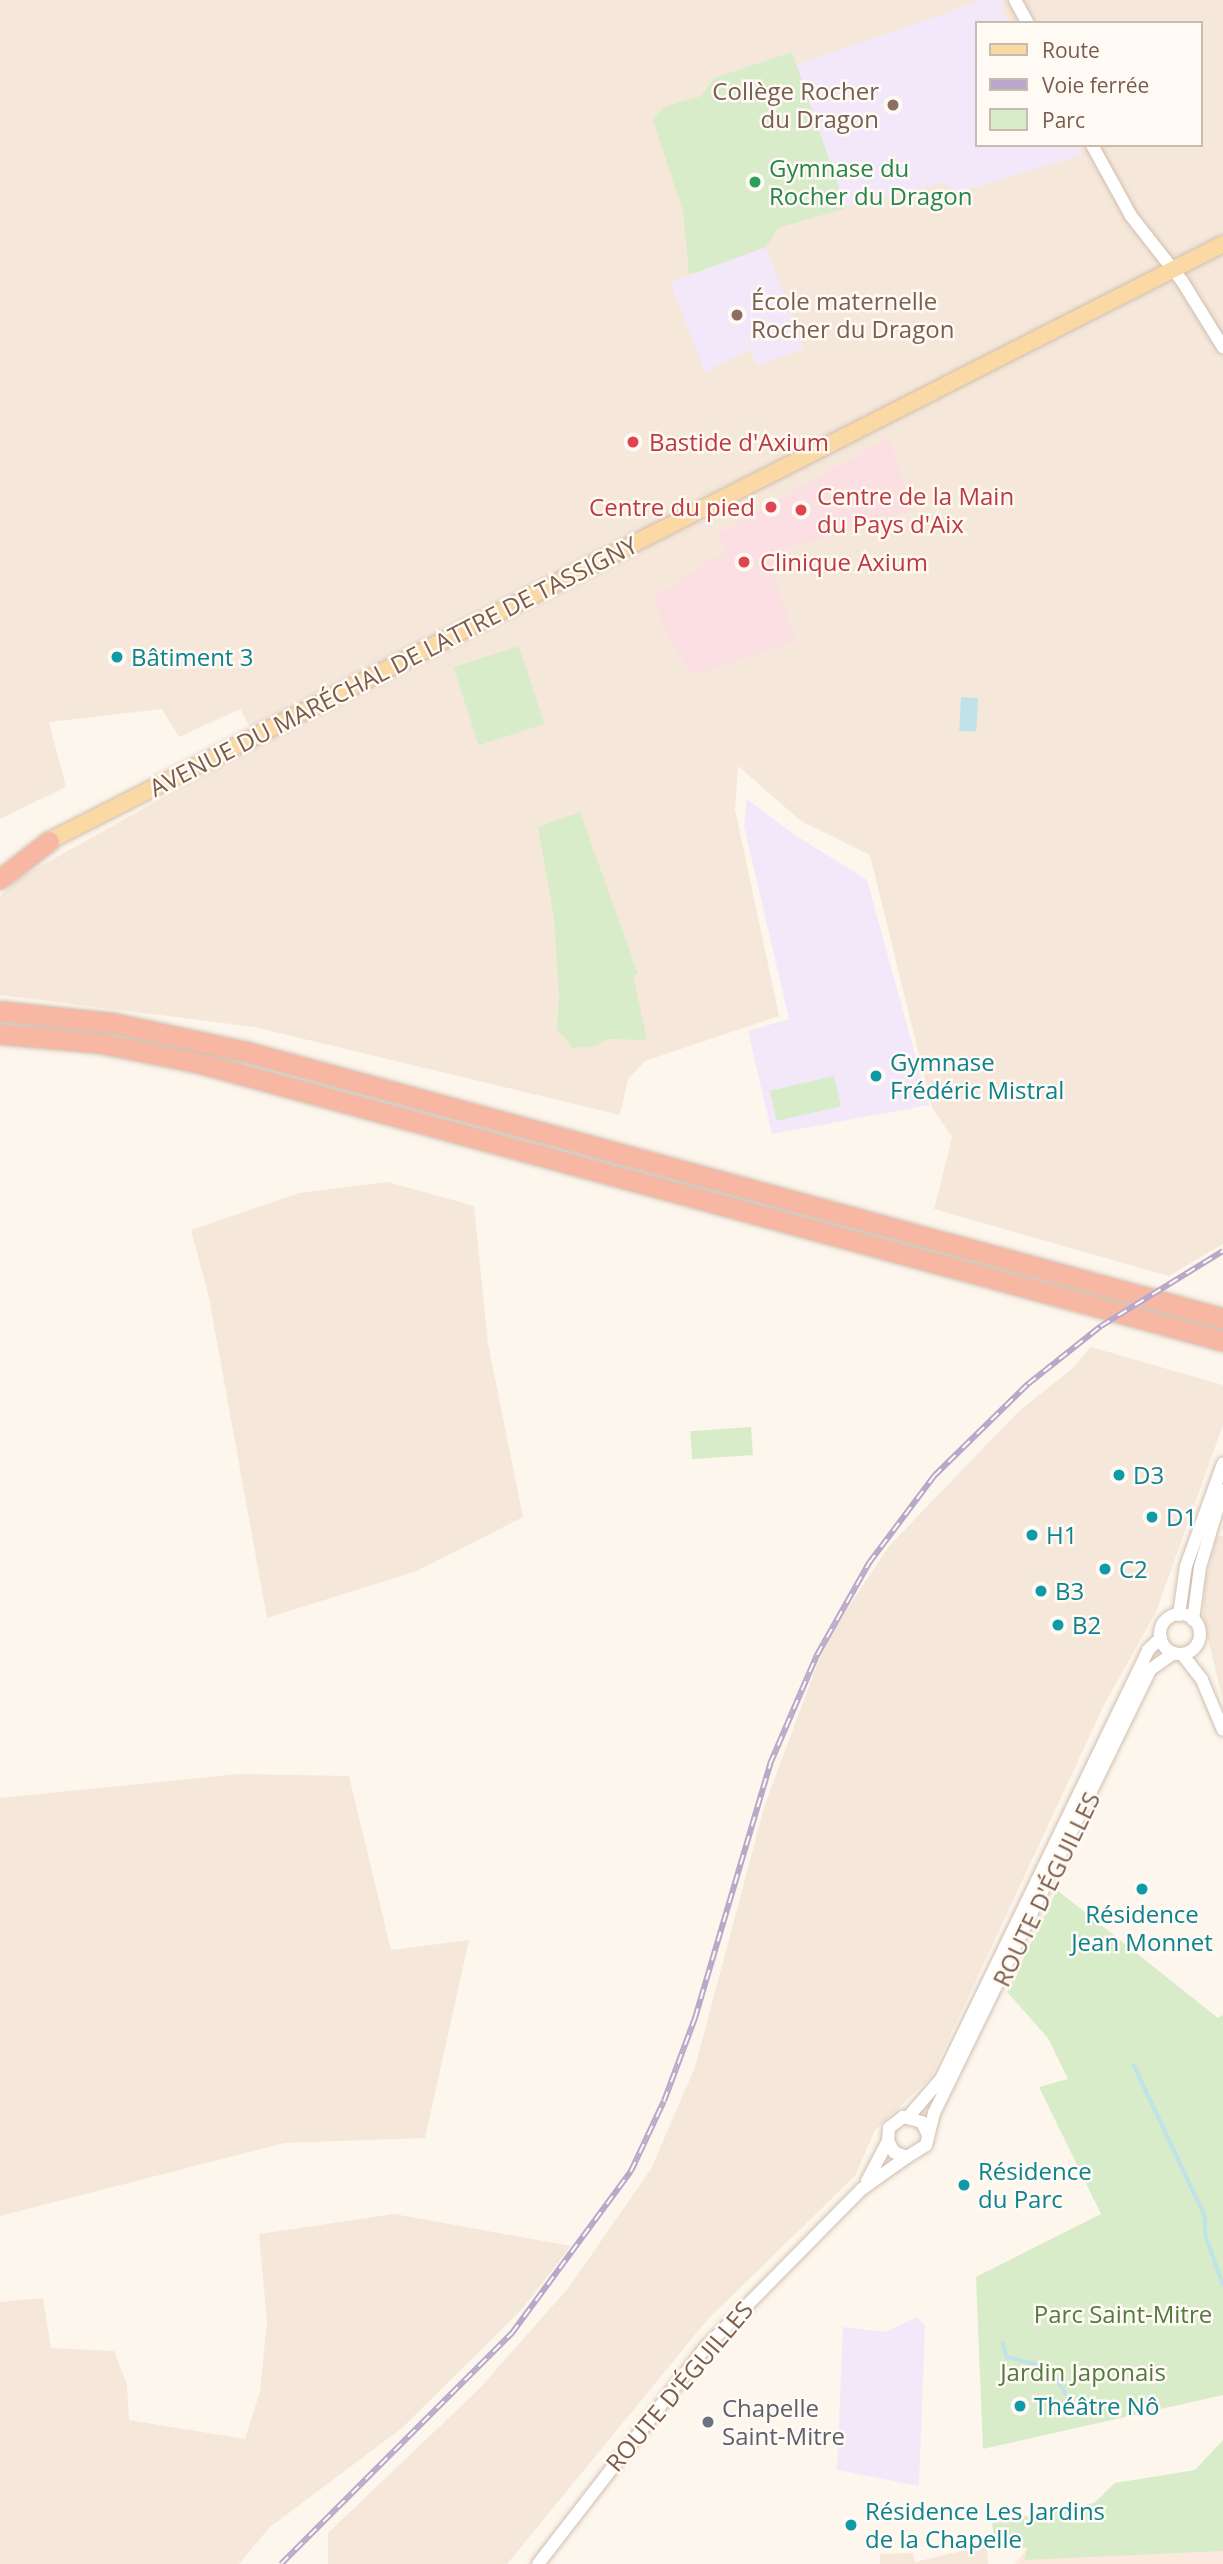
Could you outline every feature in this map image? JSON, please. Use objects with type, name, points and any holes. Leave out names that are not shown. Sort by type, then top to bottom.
[{"type":"highway","points":[[0,864],[49,841]]},
{"type":"highway","points":[[0,879],[49,841]]},
{"type":"highway","points":[[0,1011],[114,1023],[244,1051],[1223,1318]]},
{"type":"highway","points":[[0,1034],[99,1044],[199,1063],[1223,1341]]},
{"type":"main road","name":"AVENUE DU MARÉCHAL DE LATTRE DE TASSIGNY","points":[[49,841],[1223,244]]},
{"type":"street","points":[[1017,1],[1027,21]]},
{"type":"street","points":[[1092,147],[1131,216],[1173,270],[1223,347]]},
{"type":"street","points":[[1179,1615],[1186,1566],[1223,1464]]},
{"type":"street","points":[[1193,1620],[1200,1567],[1223,1490]]},
{"type":"street","points":[[1202,1680],[1161,1638],[1165,1622],[1179,1615],[1193,1620],[1198,1627],[1202,1680],[1223,1730]]},
{"type":"street","name":"ROUTE D'ÉGUILLES","points":[[909,2116],[942,2079],[1134,1678],[1148,1650],[1161,1638]]},
{"type":"street","points":[[1178,1654],[1198,1644]]},
{"type":"street","name":"ROUTE D'ÉGUILLES","points":[[928,2134],[1151,1669],[1178,1654]]},
{"type":"street","points":[[909,2116],[922,2122],[928,2134],[923,2150],[907,2157],[894,2152],[888,2141],[893,2123],[909,2116]]},
{"type":"street","name":"ROUTE D'ÉGUILLES","points":[[862,2189],[888,2141]]},
{"type":"street","name":"ROUTE D'ÉGUILLES","points":[[538,2564],[706,2347],[862,2189],[907,2157]]},
{"type":"shaded area","points":[[0,0],[1223,0],[1223,1244],[1169,1276],[934,1209],[952,1137],[932,1108],[870,855],[801,821],[738,766],[735,809],[779,1016],[645,1061],[628,1079],[620,1115],[254,1027],[0,995],[0,896],[21,877],[259,744],[240,709],[179,737],[162,709],[49,722],[66,787],[0,819]]},
{"type":"shaded area","name":"Collège Rocher du Dragon","points":[[983,0],[1003,0],[1003,13],[1010,21],[974,21],[974,147],[1077,147],[1082,155],[959,192],[943,182],[845,207],[796,65]]},
{"type":"shaded area","name":"École maternelle Rocher du Dragon","points":[[766,247],[804,348],[757,366],[750,349],[705,372],[670,282]]},
{"type":"shaded area","name":"Clinique Axium","points":[[888,438],[914,510],[789,548],[773,573],[796,642],[693,675],[672,645],[653,597],[726,551],[716,535]]},
{"type":"shaded area","points":[[747,799],[795,835],[867,880],[929,1105],[772,1134],[748,1031],[789,1019],[744,826]]},
{"type":"shaded area","points":[[388,1182],[474,1206],[488,1344],[523,1517],[417,1571],[267,1618],[209,1298],[191,1230],[299,1193]]},
{"type":"shaded area","points":[[1091,1347],[1223,1385],[1223,1425],[1156,1612],[1104,1705],[931,2077],[875,2130],[855,2176],[708,2319],[507,2564],[328,2564],[328,2533],[480,2388],[569,2287],[651,2169],[695,2067],[765,1804],[826,1641],[889,1546],[1020,1410],[1072,1369]]},
{"type":"shaded area","points":[[1217,1536],[1223,1536],[1223,1701],[1203,1618],[1205,1585]]},
{"type":"shaded area","points":[[239,1774],[349,1776],[391,1950],[469,1940],[425,2138],[284,2143],[0,2216],[0,1798]]},
{"type":"shaded area","points":[[394,2214],[571,2246],[523,2308],[402,2428],[269,2528],[239,2564],[0,2564],[0,2302],[43,2298],[51,2348],[114,2351],[127,2385],[129,2420],[245,2439],[260,2391],[267,2322],[259,2234]]},
{"type":"shaded area","points":[[917,2317],[925,2326],[919,2486],[837,2470],[843,2327],[885,2332]]},
{"type":"shaded area","points":[[1223,2538],[1223,2564],[1015,2564],[1027,2548]]},
{"type":"shaded area","points":[[987,2545],[988,2564],[880,2564],[880,2554],[913,2553],[915,2562]]},
{"type":"green space","name":"Gymnase du Rocher du Dragon","points":[[792,52],[846,208],[778,228],[766,247],[689,275],[683,212],[653,120],[664,107],[701,96],[714,78]]},
{"type":"green space","points":[[519,646],[544,724],[479,745],[453,667]]},
{"type":"green space","points":[[580,812],[638,974],[633,975],[647,1040],[607,1039],[596,1046],[573,1048],[557,1029],[559,997],[554,918],[538,827]]},
{"type":"green space","points":[[834,1076],[841,1106],[777,1121],[770,1091]]},
{"type":"green space","points":[[751,1427],[753,1455],[692,1459],[690,1431]]},
{"type":"green space","name":"Parc Saint-Mitre","points":[[1057,1890],[1218,2018],[1223,2015],[1223,2395],[983,2449],[976,2277],[1101,2214],[1039,2087],[1068,2079],[1048,2038],[1007,1992]]},
{"type":"green space","points":[[1223,2440],[1223,2551],[1024,2560],[1027,2548],[996,2547],[992,2523],[1094,2503],[1115,2483],[1195,2470]]},
{"type":"water","points":[[961,697],[978,698],[976,732],[959,731]]},
{"type":"waterway","points":[[1134,2065],[1205,2216],[1206,2236],[1223,2284]]},
{"type":"waterway","points":[[1003,2343],[1007,2357],[1040,2365],[1044,2375],[1054,2374],[1066,2394]]},
{"type":"railway","points":[[281,2564],[512,2333],[631,2171],[664,2101],[695,2018],[770,1764],[817,1655],[869,1563],[934,1476],[1028,1384],[1101,1326],[1223,1251]]},
{"type":"place","name":"Collège Rocher du Dragon","points":[[893,105]]},
{"type":"place","name":"Gymnase du Rocher du Dragon","points":[[755,182]]},
{"type":"place","name":"École maternelle Rocher du Dragon","points":[[737,315]]},
{"type":"place","name":"Bastide d'Axium","points":[[633,442]]},
{"type":"place","name":"Centre du pied","points":[[771,507]]},
{"type":"place","name":"Centre de la Main du Pays d'Aix","points":[[801,510]]},
{"type":"place","name":"Clinique Axium","points":[[744,562]]},
{"type":"place","name":"Bâtiment 3","points":[[117,657]]},
{"type":"place","name":"Gymnase Frédéric Mistral","points":[[876,1076]]},
{"type":"place","name":"D3","points":[[1119,1475]]},
{"type":"place","name":"D1","points":[[1152,1517]]},
{"type":"place","name":"H1","points":[[1032,1535]]},
{"type":"place","name":"C2","points":[[1105,1569]]},
{"type":"place","name":"B3","points":[[1041,1591]]},
{"type":"place","name":"B2","points":[[1058,1625]]},
{"type":"place","name":"Résidence Jean Monnet","points":[[1142,1889]]},
{"type":"place","name":"Résidence du Parc","points":[[964,2185]]},
{"type":"place","name":"Théâtre Nô","points":[[1020,2406]]},
{"type":"place","name":"Chapelle Saint-Mitre","points":[[708,2422]]},
{"type":"place","name":"Résidence Les Jardins de la Chapelle","points":[[851,2525]]},
{"type":"park label","name":"Jardin Japonais","points":[[1083,2372]]}]
